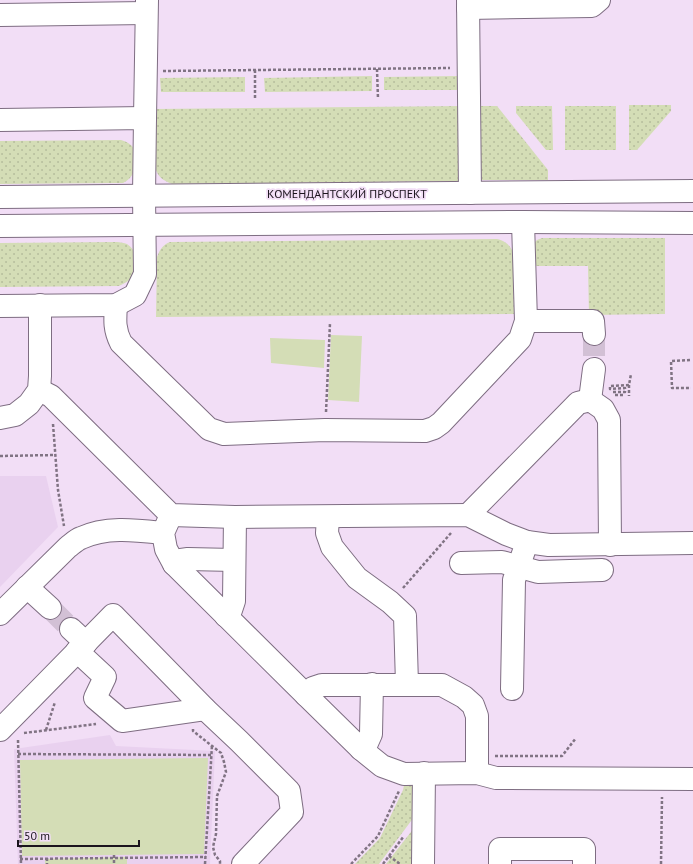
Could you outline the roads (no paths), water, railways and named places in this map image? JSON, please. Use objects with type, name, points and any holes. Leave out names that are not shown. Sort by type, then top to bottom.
[{"type":"main road","points":[[470,193],[468,4],[529,3],[592,6],[599,0]]},
{"type":"main road","points":[[0,15],[146,7],[144,196],[145,274],[135,295],[116,305],[0,306]]},
{"type":"main road","points":[[0,120],[145,118]]},
{"type":"main road","name":"КОМЕНДАНТСКИЙ ПРОСПЕКТ","points":[[0,197],[693,191]]},
{"type":"main road","points":[[116,305],[116,334],[121,343],[209,429],[224,434],[325,430],[425,431],[434,428],[441,423],[520,339],[526,321],[522,222]]},
{"type":"main road","points":[[0,226],[522,222],[693,223]]},
{"type":"main road","points":[[40,305],[40,376],[45,393],[167,524],[166,549],[174,564],[361,749],[382,766],[414,774],[477,773],[496,778],[693,779]]},
{"type":"main road","points":[[526,321],[593,321],[594,334]]},
{"type":"main road","points":[[590,400],[594,369]]},
{"type":"main road","points":[[0,418],[15,415],[45,393]]},
{"type":"main road","points":[[468,515],[578,403],[590,400],[603,409],[609,420],[610,545]]},
{"type":"main road","points":[[0,614],[68,547],[81,538],[113,531],[235,517],[468,515],[506,534],[527,542],[549,545],[693,543]]},
{"type":"main road","points":[[328,516],[327,532],[332,547],[357,578],[390,602],[404,616],[407,684]]},
{"type":"main road","points":[[226,616],[231,610],[234,601],[235,517]]},
{"type":"main road","points":[[512,689],[514,580],[527,542]]},
{"type":"main road","points":[[174,564],[181,560],[188,559],[234,560]]},
{"type":"main road","points":[[461,563],[502,562],[538,572],[602,570]]},
{"type":"main road","points":[[27,587],[50,608]]},
{"type":"main road","points":[[0,730],[78,641],[113,615],[209,713],[289,791],[292,812],[243,864]]},
{"type":"main road","points":[[78,641],[105,677],[95,698],[122,721],[180,713],[209,713]]},
{"type":"main road","points":[[361,749],[367,743],[370,734],[372,684]]},
{"type":"main road","points":[[306,695],[313,688],[322,685],[442,685],[464,697],[473,705],[477,716],[477,773]]},
{"type":"main road","points":[[414,774],[423,864]]},
{"type":"main road","points":[[500,864],[500,849],[584,849],[584,864]]},
{"type":"tunnel","points":[[594,334],[594,369]]},
{"type":"tunnel","points":[[50,608],[71,629]]}]
